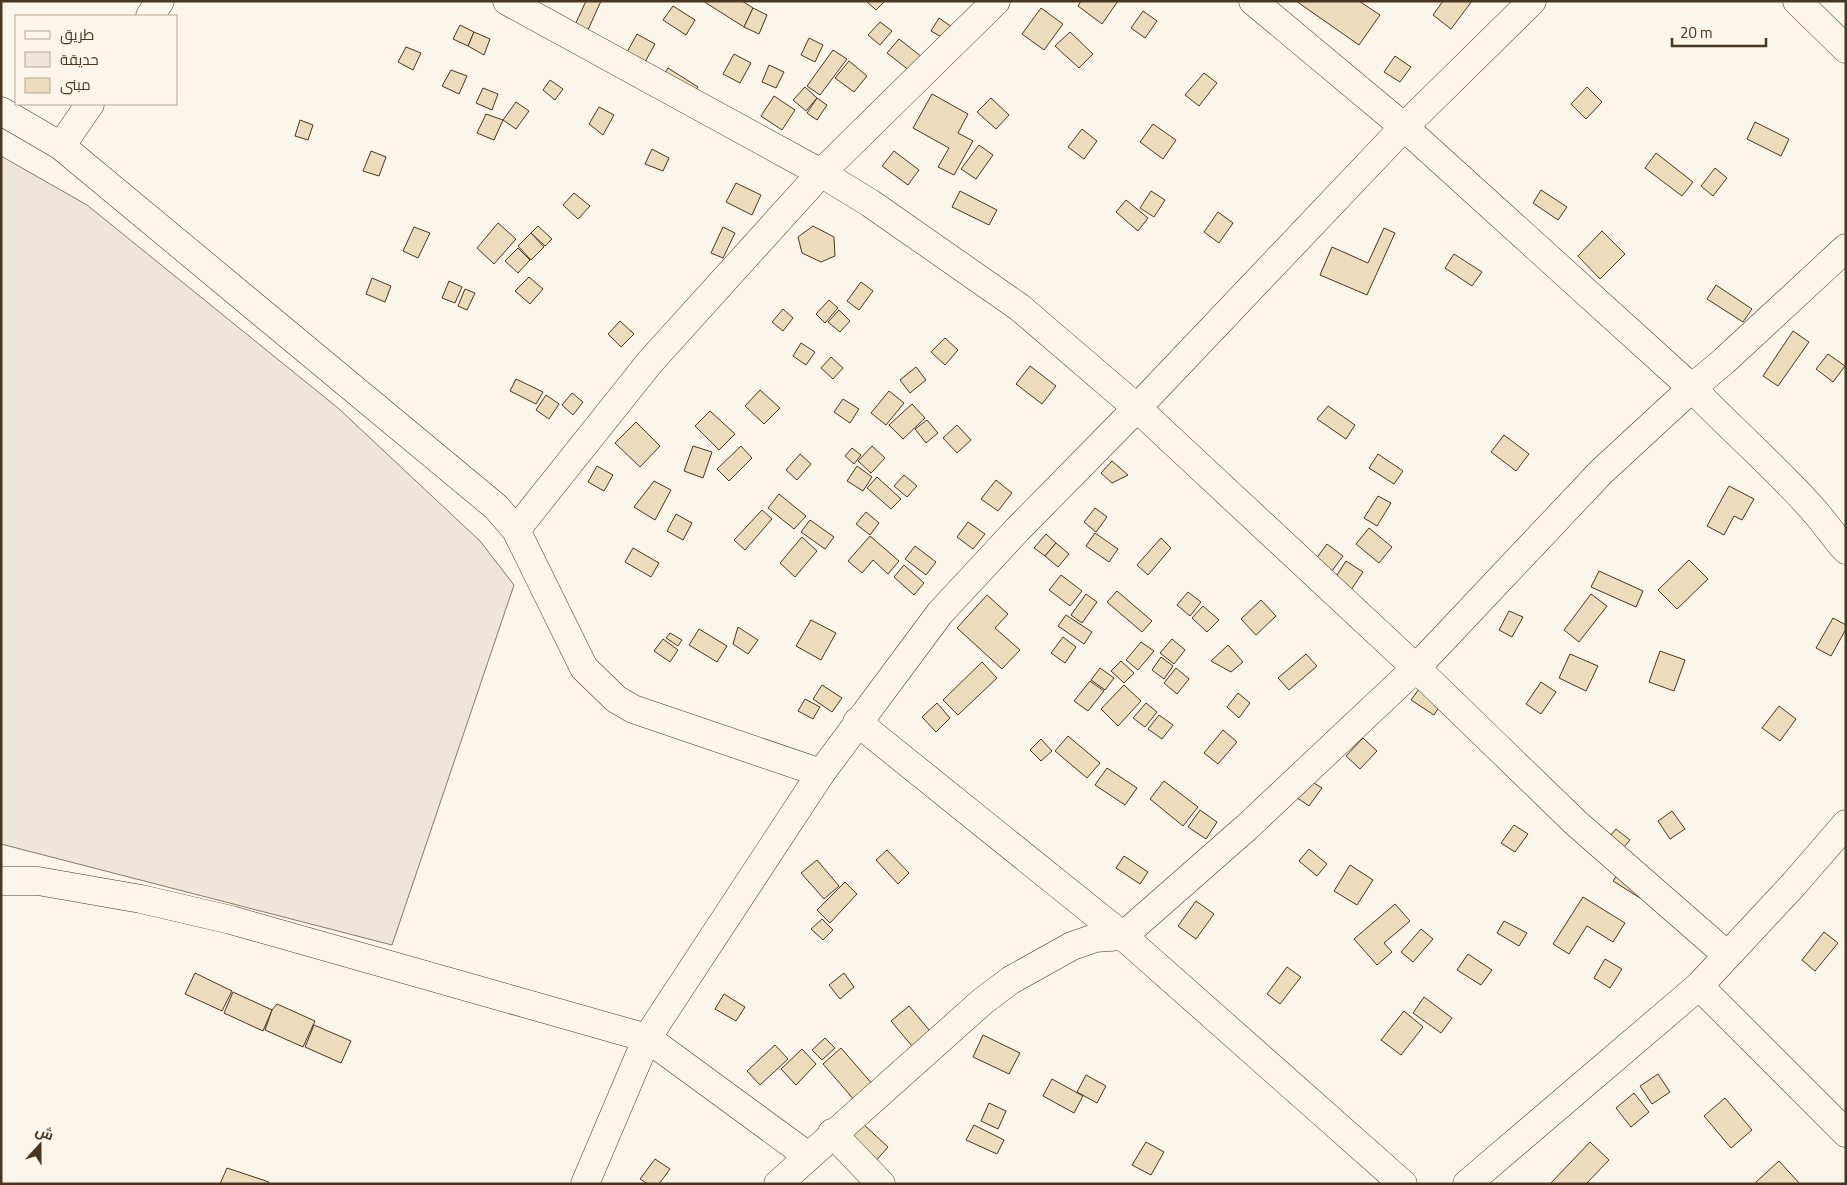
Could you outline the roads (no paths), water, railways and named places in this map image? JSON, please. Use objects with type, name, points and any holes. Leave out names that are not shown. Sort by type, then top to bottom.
[{"type":"street","points":[[151,15],[160,1]]},
{"type":"street","points":[[516,530],[650,362],[821,173],[996,1]]},
{"type":"street","points":[[1253,1],[1404,127],[1692,388],[1712,410],[1734,428],[1817,514],[1846,550]]},
{"type":"street","points":[[585,1184],[646,1038],[820,773],[940,613],[1017,530],[1137,408],[1404,127],[1532,1]]},
{"type":"street","points":[[1797,1],[1846,49]]},
{"type":"street","points":[[516,3],[821,173],[870,203],[1019,307],[1137,408],[1416,668],[1576,823],[1728,955]]},
{"type":"street","points":[[61,146],[89,105]]},
{"type":"street","points":[[1,111],[61,146],[496,508],[516,530],[584,668],[616,699],[633,709],[820,773]]},
{"type":"street","points":[[778,1184],[832,1133],[983,1001],[1011,980],[1072,946],[1095,938],[1123,936],[1247,828],[1416,668],[1601,472],[1846,248]]},
{"type":"street","points":[[858,722],[1123,936],[1403,1184]]},
{"type":"street","points":[[1467,1184],[1699,986],[1794,884],[1846,824]]},
{"type":"street","points":[[1,881],[38,881],[142,899],[231,920],[646,1038],[808,1156]]},
{"type":"street","points":[[1699,986],[1846,1133]]},
{"type":"street","points":[[832,1133],[881,1184]]}]
